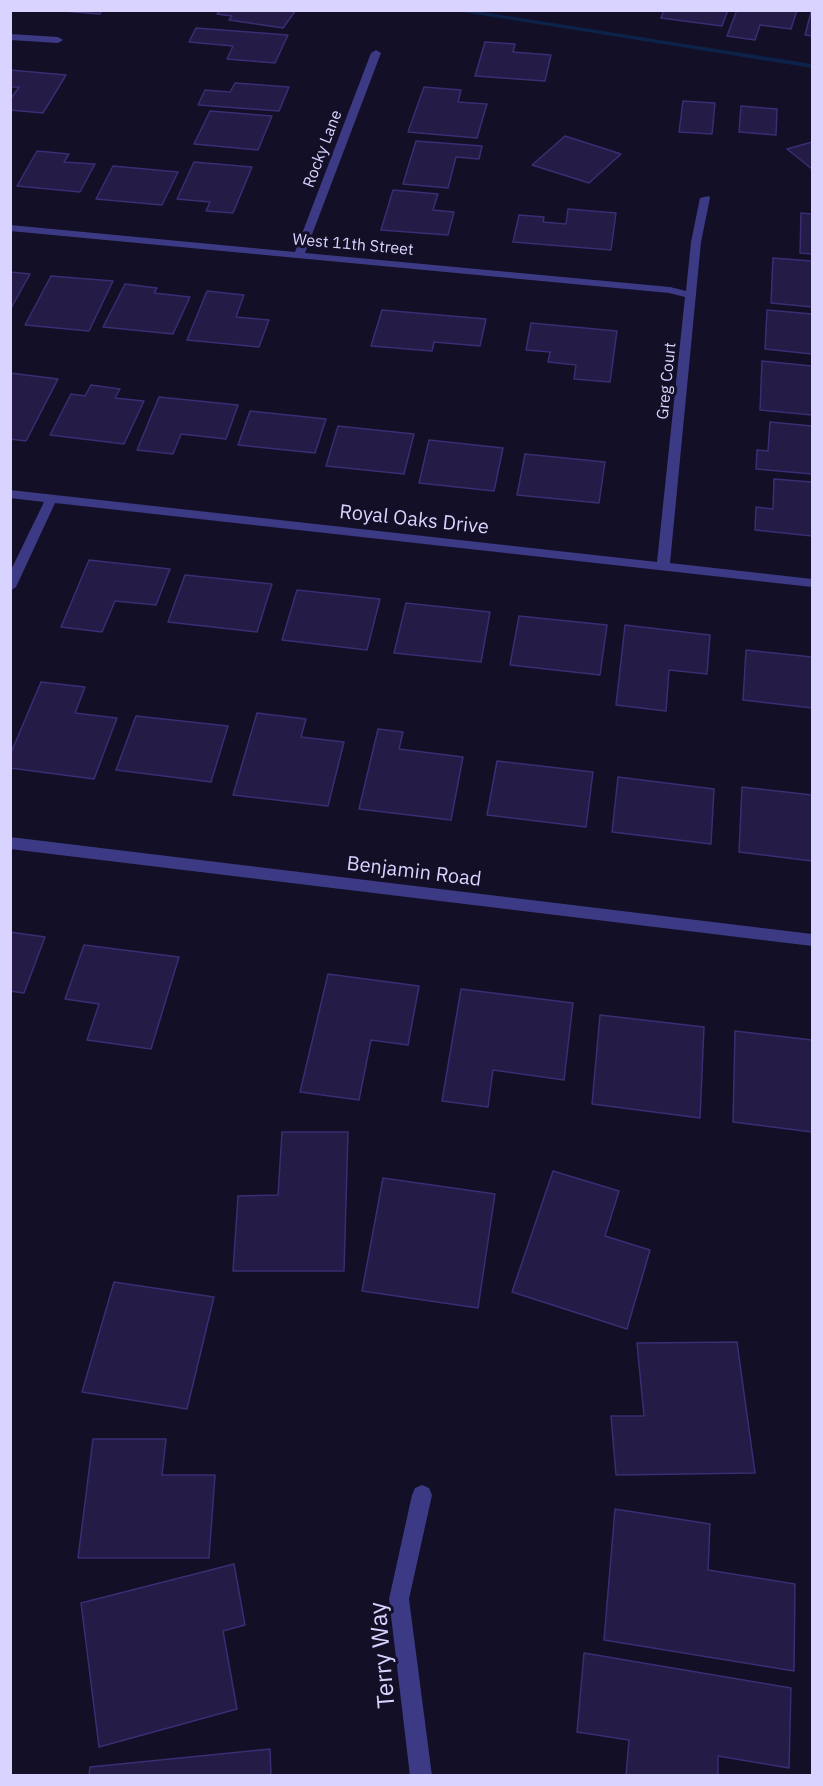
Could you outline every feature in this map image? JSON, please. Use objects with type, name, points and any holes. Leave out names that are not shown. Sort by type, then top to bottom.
[{"type":"street","points":[[10,37],[58,40]]},
{"type":"street","name":"Rocky Lane","points":[[299,255],[376,53]]},
{"type":"street","name":"Greg Court","points":[[663,568],[696,242],[705,198]]},
{"type":"street","name":"West 11th Street","points":[[10,228],[669,290],[692,296]]},
{"type":"street","name":"Royal Oaks Drive","points":[[10,494],[813,583]]},
{"type":"street","points":[[10,587],[51,499]]},
{"type":"street","name":"Benjamin Road","points":[[10,843],[813,940]]},
{"type":"street","name":"Terry Way","points":[[421,1776],[399,1599],[422,1494]]},
{"type":"building","points":[[51,10],[102,10],[100,14]]},
{"type":"building","points":[[220,10],[296,10],[283,28],[229,20],[232,16],[217,14]]},
{"type":"building","points":[[664,10],[728,10],[722,26],[661,18]]},
{"type":"building","points":[[737,10],[797,10],[791,29],[760,25],[755,40],[727,36]]},
{"type":"building","points":[[812,12],[812,36],[805,35]]},
{"type":"building","points":[[196,28],[288,35],[275,63],[227,59],[233,46],[189,42]]},
{"type":"building","points":[[485,42],[515,44],[513,52],[551,55],[545,81],[475,76]]},
{"type":"building","points":[[10,70],[66,75],[43,113],[10,110],[10,100],[19,87],[10,87]]},
{"type":"building","points":[[235,83],[289,87],[279,111],[198,105],[205,90],[230,92]]},
{"type":"building","points":[[424,87],[461,90],[458,102],[487,104],[477,138],[408,132]]},
{"type":"building","points":[[683,101],[715,103],[712,134],[679,132]]},
{"type":"building","points":[[741,106],[777,109],[776,135],[739,132]]},
{"type":"building","points":[[210,111],[272,116],[258,150],[194,144]]},
{"type":"building","points":[[565,136],[621,154],[589,183],[532,165]]},
{"type":"building","points":[[416,141],[482,146],[479,159],[456,157],[448,188],[403,184]]},
{"type":"building","points":[[812,142],[812,169],[787,149]]},
{"type":"building","points":[[37,151],[69,154],[64,162],[95,164],[80,192],[17,186]]},
{"type":"building","points":[[194,162],[252,167],[233,213],[206,211],[210,202],[177,199]]},
{"type":"building","points":[[113,166],[178,172],[162,205],[96,199]]},
{"type":"building","points":[[393,190],[438,194],[433,210],[454,212],[448,235],[381,230]]},
{"type":"building","points":[[568,209],[616,213],[611,250],[513,242],[519,215],[544,217],[543,222],[566,224]]},
{"type":"building","points":[[801,213],[812,214],[812,254],[800,253]]},
{"type":"building","points":[[773,258],[812,261],[812,307],[771,303]]},
{"type":"building","points":[[10,272],[30,274],[10,310]]},
{"type":"building","points":[[51,276],[113,281],[89,331],[25,325]]},
{"type":"building","points":[[125,284],[157,288],[154,293],[190,297],[173,334],[103,327]]},
{"type":"building","points":[[207,291],[244,295],[236,317],[269,320],[259,347],[187,340]]},
{"type":"building","points":[[382,310],[486,319],[480,346],[434,342],[432,351],[371,346]]},
{"type":"building","points":[[767,310],[812,314],[812,354],[765,349]]},
{"type":"building","points":[[531,323],[617,331],[610,382],[574,379],[576,365],[548,362],[550,352],[526,350]]},
{"type":"building","points":[[762,361],[812,366],[812,415],[760,410]]},
{"type":"building","points":[[10,373],[58,379],[26,441],[10,439]]},
{"type":"building","points":[[91,385],[120,389],[115,398],[144,401],[124,444],[50,435],[71,394],[85,396]]},
{"type":"building","points":[[159,397],[238,405],[226,439],[181,434],[173,454],[137,450]]},
{"type":"building","points":[[250,411],[326,419],[315,453],[238,445]]},
{"type":"building","points":[[770,422],[812,426],[812,474],[756,469],[757,450],[768,451]]},
{"type":"building","points":[[338,426],[414,434],[404,474],[326,466]]},
{"type":"building","points":[[429,440],[503,448],[494,491],[419,483]]},
{"type":"building","points":[[525,454],[605,462],[599,503],[517,495]]},
{"type":"building","points":[[774,479],[812,482],[812,536],[755,530],[756,507],[773,509]]},
{"type":"building","points":[[89,560],[170,569],[156,605],[115,601],[102,632],[61,627]]},
{"type":"building","points":[[185,575],[272,584],[257,632],[168,622]]},
{"type":"building","points":[[297,590],[380,599],[367,650],[282,640]]},
{"type":"building","points":[[406,603],[490,612],[481,662],[394,653]]},
{"type":"building","points":[[519,616],[607,625],[600,675],[510,665]]},
{"type":"building","points":[[625,625],[710,635],[707,674],[669,670],[666,711],[616,705]]},
{"type":"building","points":[[746,650],[812,657],[812,708],[743,700]]},
{"type":"building","points":[[41,682],[85,687],[75,713],[117,718],[94,779],[10,768],[10,755]]},
{"type":"building","points":[[257,713],[306,719],[301,737],[344,742],[328,806],[233,795]]},
{"type":"building","points":[[136,716],[228,726],[211,782],[116,770]]},
{"type":"building","points":[[378,729],[403,732],[399,749],[463,757],[451,820],[359,809]]},
{"type":"building","points":[[497,761],[593,772],[586,827],[487,815]]},
{"type":"building","points":[[618,777],[714,789],[711,844],[612,832]]},
{"type":"building","points":[[742,787],[812,795],[812,861],[739,852]]},
{"type":"building","points":[[10,932],[45,937],[24,993],[10,991]]},
{"type":"building","points":[[84,945],[179,957],[151,1049],[87,1040],[99,1004],[65,999]]},
{"type":"building","points":[[328,974],[419,986],[408,1045],[371,1040],[359,1100],[300,1092]]},
{"type":"building","points":[[461,989],[573,1003],[564,1080],[493,1070],[488,1107],[442,1101]]},
{"type":"building","points":[[600,1015],[704,1027],[700,1118],[592,1104]]},
{"type":"building","points":[[735,1031],[812,1040],[812,1132],[733,1122]]},
{"type":"building","points":[[282,1132],[348,1132],[344,1271],[233,1271],[238,1196],[278,1195]]},
{"type":"building","points":[[553,1171],[619,1191],[605,1236],[650,1250],[627,1329],[512,1292]]},
{"type":"building","points":[[383,1178],[495,1194],[478,1308],[362,1291]]},
{"type":"building","points":[[114,1282],[214,1297],[187,1409],[82,1392]]},
{"type":"building","points":[[737,1342],[755,1473],[616,1475],[611,1416],[644,1416],[637,1343]]},
{"type":"building","points":[[93,1439],[166,1439],[162,1475],[215,1475],[209,1558],[78,1558]]},
{"type":"building","points":[[615,1509],[710,1524],[708,1570],[795,1584],[794,1671],[604,1640]]},
{"type":"building","points":[[234,1564],[245,1625],[223,1631],[237,1709],[99,1747],[81,1603]]},
{"type":"building","points":[[584,1653],[791,1688],[789,1768],[718,1756],[718,1776],[626,1776],[629,1740],[577,1732]]},
{"type":"building","points":[[270,1749],[271,1776],[89,1776],[90,1767]]},
{"type":"waterway","points":[[453,10],[812,66]]}]
